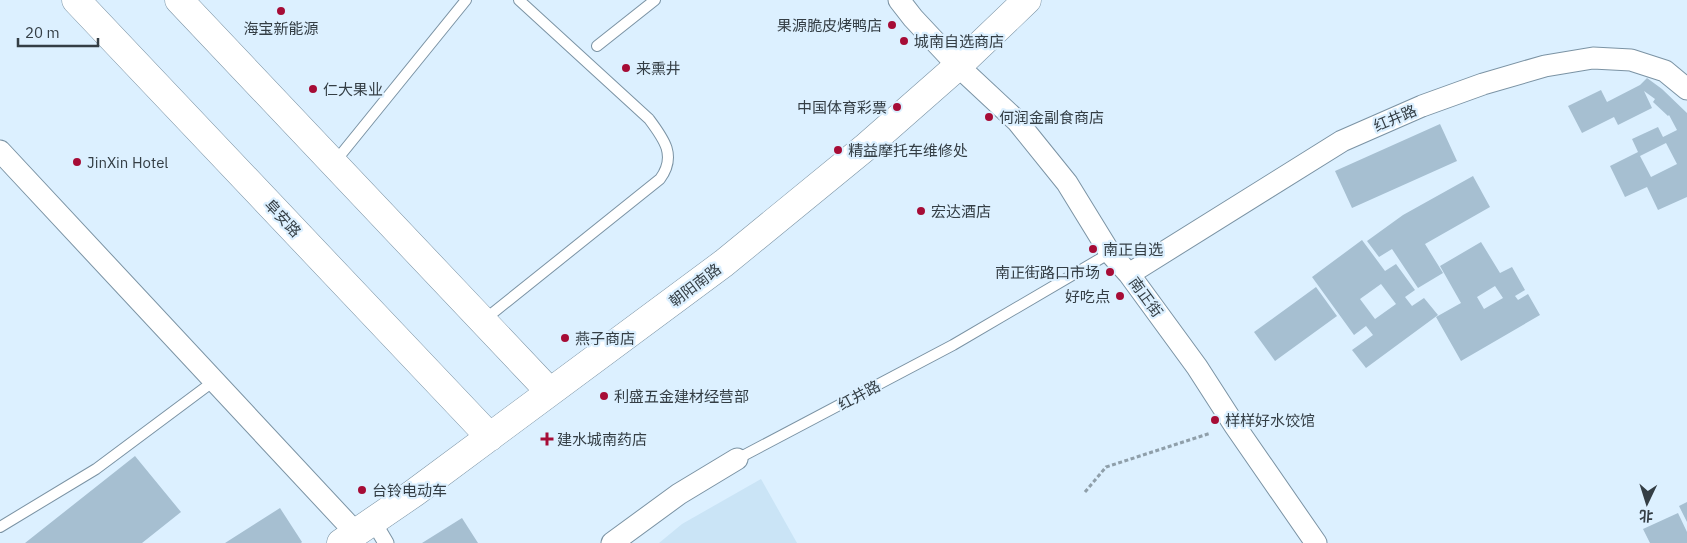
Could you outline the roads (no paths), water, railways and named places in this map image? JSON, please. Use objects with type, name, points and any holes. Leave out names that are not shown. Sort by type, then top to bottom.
[{"type":"main road","name":"阜安路","points":[[76,0],[490,437]]},
{"type":"main road","points":[[179,0],[550,392]]},
{"type":"main road","name":"朝阳南路","points":[[364,535],[490,437],[724,263],[867,146],[958,66],[1027,0]]},
{"type":"street","name":"南正街","points":[[899,0],[913,18],[958,66],[1017,122],[1067,183],[1110,253],[1129,274],[1197,367],[1235,426],[1316,543]]},
{"type":"street","name":"红井路","points":[[1129,274],[1342,141],[1422,106],[1483,84],[1545,66],[1593,58],[1631,60],[1665,71],[1687,89]]},
{"type":"street","points":[[0,151],[214,381],[364,535]]},
{"type":"street","name":"红井路","points":[[612,543],[679,494],[737,458]]},
{"type":"lane","points":[[334,163],[466,0]]},
{"type":"lane","points":[[483,321],[660,180],[666,170],[668,160],[663,138],[649,119],[519,0]]},
{"type":"lane","points":[[598,46],[655,0]]},
{"type":"lane","name":"红井路","points":[[737,458],[953,345],[1110,253]]},
{"type":"lane","points":[[0,527],[96,469],[214,381]]},
{"type":"place","name":"海宝新能源","points":[[281,11]]},
{"type":"place","name":"果源脆皮烤鸭店","points":[[892,25]]},
{"type":"place","name":"城南自选商店","points":[[904,41]]},
{"type":"place","name":"来熏井","points":[[626,68]]},
{"type":"place","name":"仁大果业","points":[[313,89]]},
{"type":"place","name":"中国体育彩票","points":[[897,107]]},
{"type":"place","name":"何润金副食商店","points":[[989,117]]},
{"type":"place","name":"精益摩托车维修处","points":[[838,150]]},
{"type":"place","name":"JinXin Hotel","points":[[77,162]]},
{"type":"place","name":"宏达酒店","points":[[921,211]]},
{"type":"place","name":"南正自选","points":[[1093,249]]},
{"type":"place","name":"南正街路口市场","points":[[1110,272]]},
{"type":"place","name":"好吃点","points":[[1120,296]]},
{"type":"place","name":"燕子商店","points":[[565,338]]},
{"type":"place","name":"利盛五金建材经营部","points":[[604,396]]},
{"type":"place","name":"样样好水饺馆","points":[[1215,420]]},
{"type":"place","name":"建水城南药店","points":[[547,439]]},
{"type":"place","name":"台铃电动车","points":[[362,490]]}]
